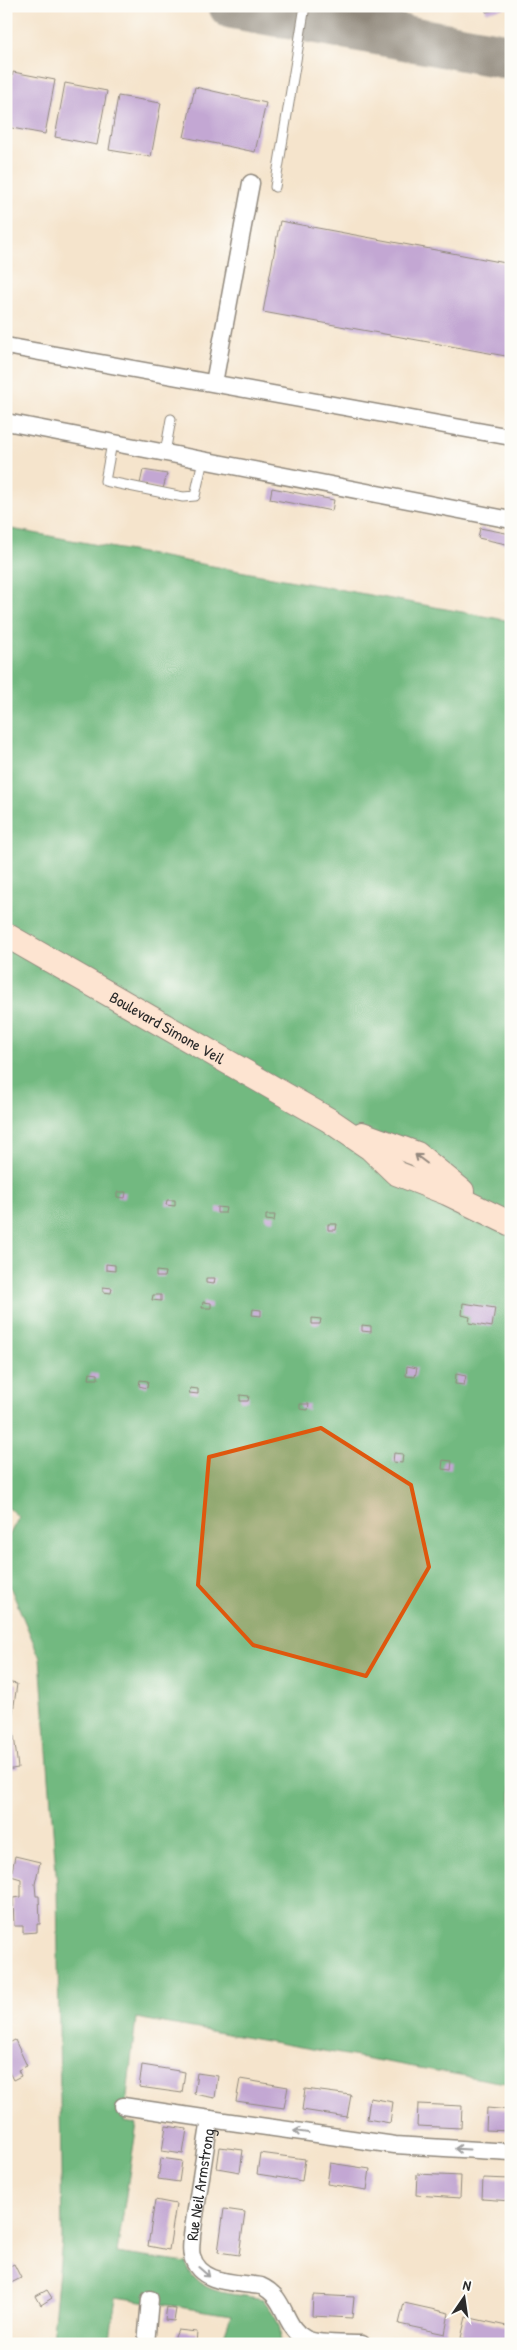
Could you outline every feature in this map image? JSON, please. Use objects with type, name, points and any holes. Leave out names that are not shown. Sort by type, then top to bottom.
[{"type":"main road","name":"Boulevard Simone Veil","points":[[6,935],[329,1120],[417,1154],[487,1210],[511,1224]]},
{"type":"street","points":[[214,384],[251,183]]},
{"type":"street","points":[[6,346],[511,436]]},
{"type":"street","points":[[6,422],[511,520]]},
{"type":"street","points":[[123,2106],[210,2119]]},
{"type":"street","name":"Rue Neil Armstrong","points":[[362,2344],[306,2339],[293,2326],[279,2299],[268,2289],[261,2286],[212,2278],[199,2270],[191,2255],[192,2236],[210,2119],[395,2145],[511,2152]]},
{"type":"street","points":[[146,2344],[150,2299]]},
{"type":"lane","points":[[275,188],[305,6]]},
{"type":"lane","points":[[166,453],[171,419]]},
{"type":"lane","points":[[112,443],[105,481],[183,497],[195,496],[203,460]]},
{"type":"highlighted area","points":[[321,1428],[411,1485],[429,1567],[366,1676],[253,1645],[198,1585],[209,1457]]},
{"type":"green space","points":[[6,528],[511,621],[511,2084],[136,2018],[124,2122],[137,2124],[117,2253],[186,2263],[191,2274],[208,2287],[229,2294],[263,2299],[279,2325],[279,2344],[221,2344],[231,2315],[116,2297],[109,2344],[52,2340],[62,2241],[57,1884],[40,1658],[6,1577],[6,1541],[19,1517],[6,1506]]},
{"type":"building","points":[[485,6],[510,6],[510,7],[486,12]]},
{"type":"building","points":[[13,72],[55,80],[45,134],[6,127],[6,111]]},
{"type":"building","points":[[65,83],[107,91],[97,145],[55,137]]},
{"type":"building","points":[[195,87],[266,103],[255,152],[184,137]]},
{"type":"building","points":[[118,96],[161,103],[151,157],[109,150]]},
{"type":"building","points":[[280,221],[511,264],[511,357],[263,312]]},
{"type":"building","points":[[143,470],[167,474],[163,489],[140,484]]},
{"type":"building","points":[[272,488],[334,500],[332,511],[270,499]]},
{"type":"building","points":[[480,528],[511,534],[511,545],[478,538]]},
{"type":"building","points":[[117,1192],[126,1192],[125,1198],[117,1197]]},
{"type":"building","points":[[167,1200],[175,1200],[175,1206],[166,1205]]},
{"type":"building","points":[[217,1207],[226,1208],[225,1213],[217,1213]]},
{"type":"building","points":[[266,1215],[275,1215],[274,1221],[266,1220]]},
{"type":"building","points":[[328,1224],[337,1224],[336,1230],[328,1230]]},
{"type":"building","points":[[106,1264],[115,1265],[115,1271],[106,1270]]},
{"type":"building","points":[[156,1271],[165,1272],[164,1277],[156,1277]]},
{"type":"building","points":[[206,1278],[215,1278],[214,1284],[206,1283]]},
{"type":"building","points":[[103,1287],[112,1288],[111,1293],[103,1292]]},
{"type":"building","points":[[153,1295],[161,1295],[161,1301],[152,1300]]},
{"type":"building","points":[[203,1302],[211,1303],[211,1308],[202,1308]]},
{"type":"building","points":[[463,1303],[495,1308],[492,1327],[469,1323],[470,1317],[462,1315]]},
{"type":"building","points":[[253,1309],[261,1310],[261,1316],[252,1315]]},
{"type":"building","points":[[312,1318],[321,1319],[320,1324],[312,1324]]},
{"type":"building","points":[[362,1325],[371,1326],[371,1332],[362,1331]]},
{"type":"building","points":[[407,1366],[417,1368],[415,1377],[406,1376]]},
{"type":"building","points":[[90,1373],[98,1374],[98,1379],[89,1379]]},
{"type":"building","points":[[456,1374],[466,1376],[464,1385],[455,1384]]},
{"type":"building","points":[[140,1380],[148,1381],[147,1388],[139,1386]]},
{"type":"building","points":[[190,1388],[198,1389],[198,1394],[189,1393]]},
{"type":"building","points":[[240,1395],[249,1396],[248,1401],[240,1401]]},
{"type":"building","points":[[300,1404],[309,1404],[308,1410],[300,1409]]},
{"type":"building","points":[[394,1453],[403,1454],[402,1463],[393,1462]]},
{"type":"building","points":[[443,1460],[452,1461],[451,1470],[442,1469]]},
{"type":"building","points":[[508,1469],[511,1470],[511,1479],[507,1479]]},
{"type":"building","points":[[6,1628],[9,1629],[7,1641],[6,1641]]},
{"type":"building","points":[[6,1682],[17,1684],[12,1719],[18,1768],[6,1770]]},
{"type":"building","points":[[15,1856],[40,1862],[35,1884],[36,1896],[39,1896],[40,1924],[37,1924],[37,1932],[23,1933],[23,1926],[14,1926],[13,1898],[21,1897],[21,1879],[11,1876]]},
{"type":"building","points":[[15,2040],[27,2066],[18,2070],[21,2076],[13,2080],[6,2066],[6,2051],[9,2049],[7,2044]]},
{"type":"building","points":[[142,2065],[185,2072],[182,2093],[139,2087]]},
{"type":"building","points":[[197,2073],[218,2076],[215,2098],[194,2094]]},
{"type":"building","points":[[240,2079],[288,2087],[284,2108],[236,2101]]},
{"type":"building","points":[[305,2089],[351,2095],[347,2117],[302,2110]]},
{"type":"building","points":[[370,2098],[393,2102],[390,2123],[367,2119]]},
{"type":"building","points":[[418,2104],[462,2106],[461,2128],[417,2126]]},
{"type":"building","points":[[487,2108],[511,2110],[511,2131],[486,2130]]},
{"type":"building","points":[[166,2126],[187,2129],[183,2154],[162,2151]]},
{"type":"building","points":[[220,2147],[243,2150],[240,2172],[217,2168]]},
{"type":"building","points":[[260,2153],[305,2159],[302,2181],[257,2174]]},
{"type":"building","points":[[161,2158],[182,2161],[179,2182],[158,2179]]},
{"type":"building","points":[[330,2163],[370,2169],[367,2190],[327,2184]]},
{"type":"building","points":[[417,2174],[461,2176],[460,2198],[416,2195]]},
{"type":"building","points":[[483,2178],[511,2179],[511,2201],[482,2199]]},
{"type":"building","points":[[155,2200],[176,2204],[169,2250],[148,2246]]},
{"type":"building","points":[[224,2209],[245,2212],[239,2255],[218,2252]]},
{"type":"building","points":[[14,2264],[21,2278],[9,2284],[6,2278],[6,2268]]},
{"type":"building","points":[[47,2290],[52,2298],[41,2305],[36,2296]]},
{"type":"building","points":[[313,2295],[354,2297],[352,2318],[312,2316]]},
{"type":"building","points":[[404,2303],[449,2313],[445,2334],[399,2324]]},
{"type":"building","points":[[167,2307],[176,2309],[174,2321],[165,2320]]},
{"type":"building","points":[[466,2317],[511,2327],[511,2344],[489,2344],[461,2338]]},
{"type":"building","points":[[178,2330],[197,2332],[196,2344],[172,2344]]},
{"type":"taxiway","points":[[231,6],[511,57]]}]
